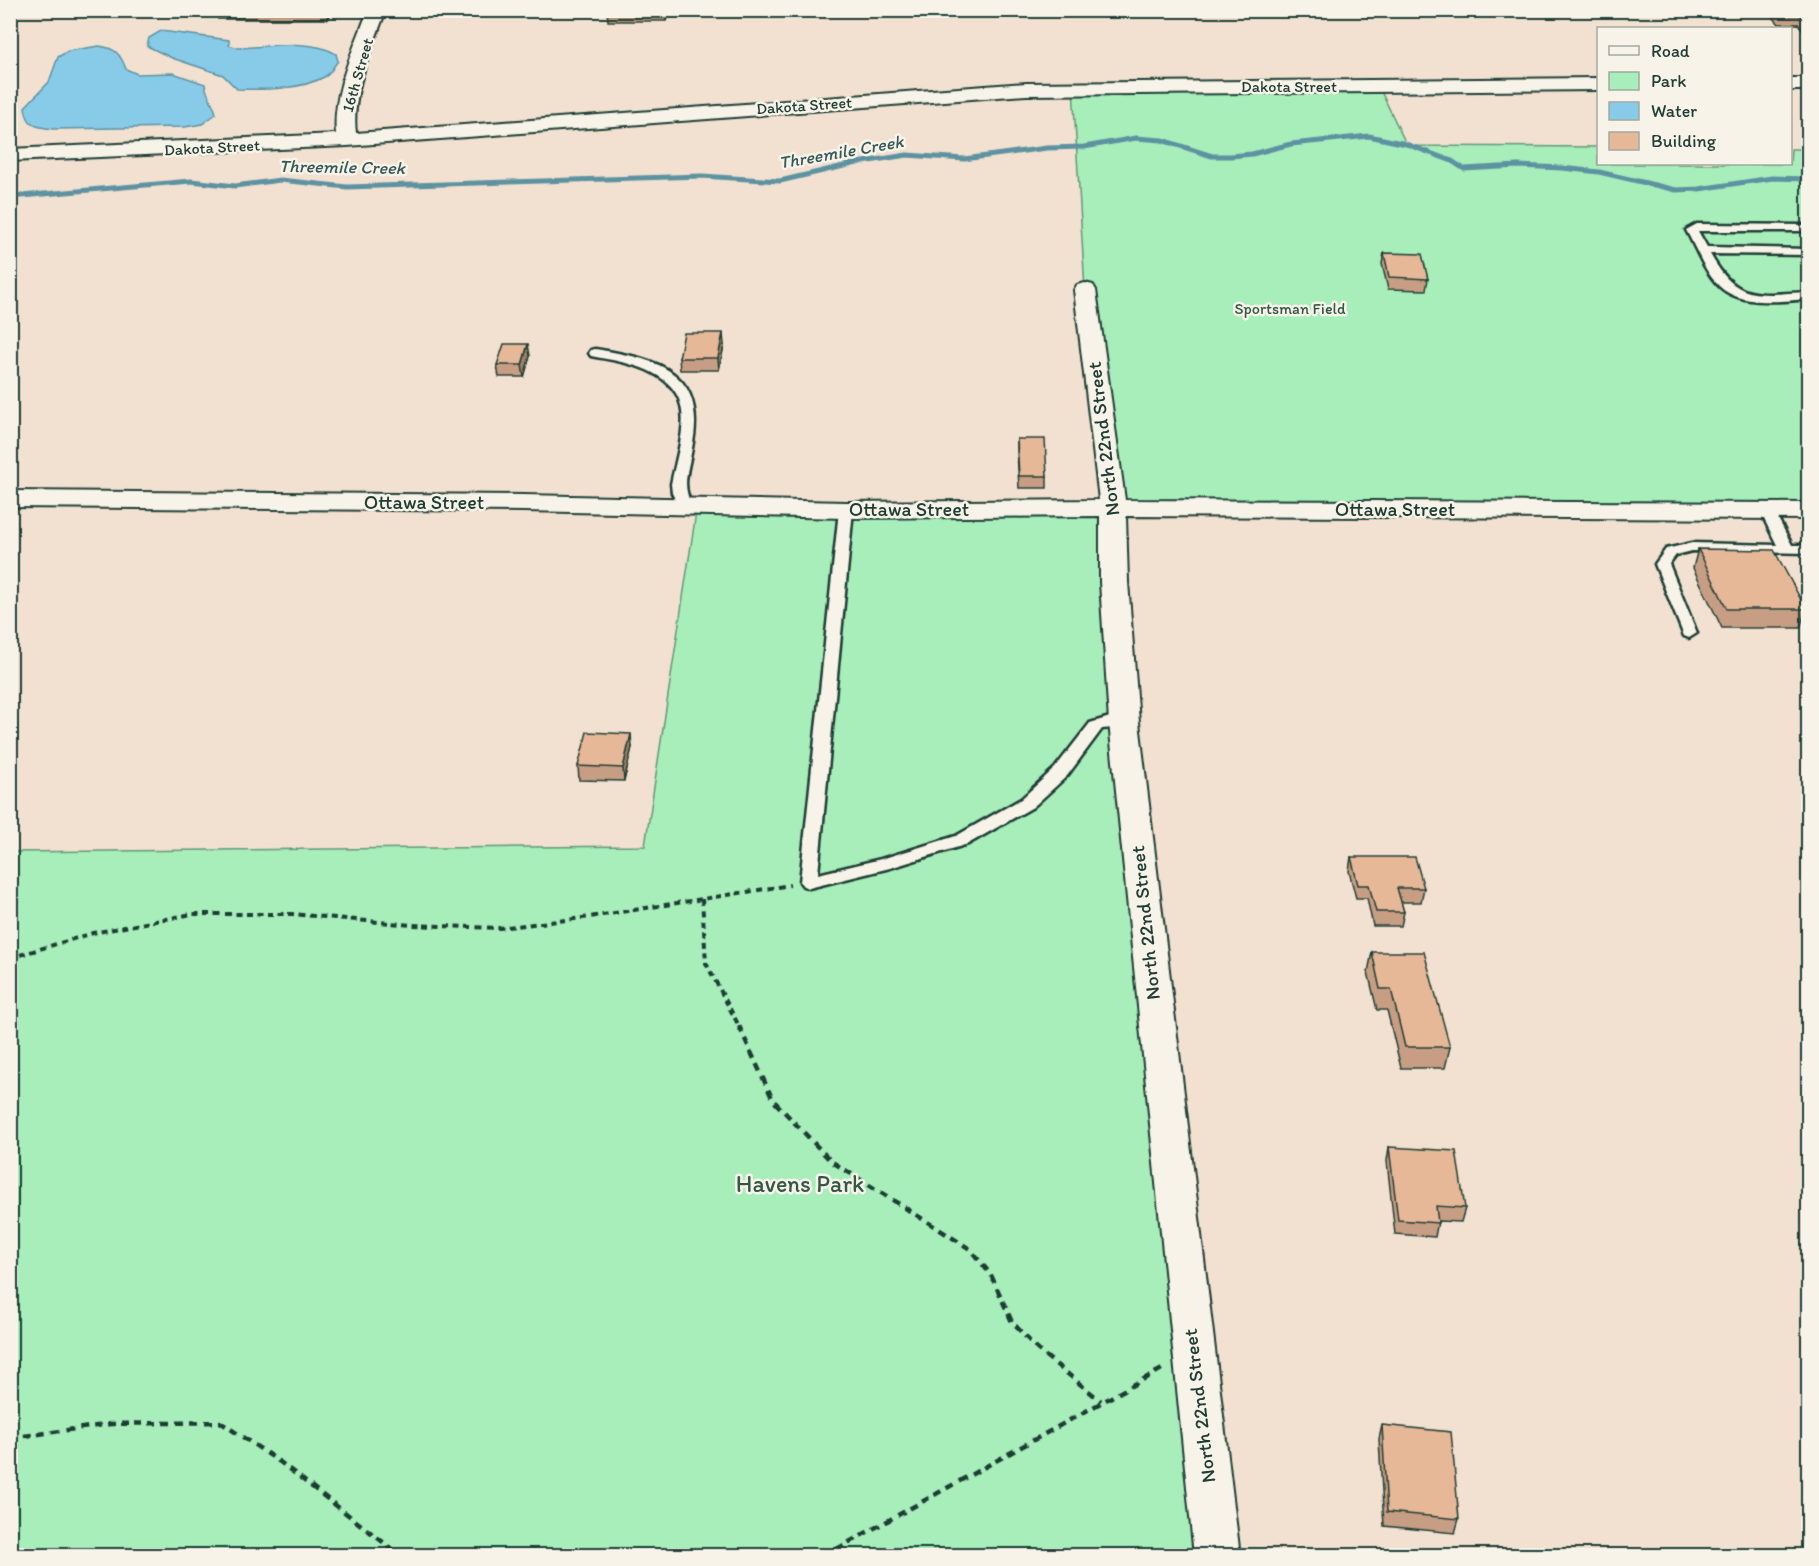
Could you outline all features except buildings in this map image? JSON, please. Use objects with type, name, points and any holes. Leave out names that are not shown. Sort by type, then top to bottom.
[{"type":"street","name":"16th Street","points":[[347,140],[344,115],[355,70],[377,10]]},
{"type":"street","name":"Dakota Street","points":[[10,155],[347,140],[1026,89],[1597,84]]},
{"type":"street","points":[[1792,84],[1809,84]]},
{"type":"street","name":"North 22nd Street","points":[[1085,290],[1113,508],[1114,582],[1124,722],[1192,1354],[1217,1556]]},
{"type":"street","name":"Ottawa Street","points":[[10,499],[685,506],[846,510],[1113,508],[1809,511]]},
{"type":"lane","points":[[1809,241],[1804,228],[1697,227],[1692,230],[1724,285],[1736,292],[1752,295],[1809,296]]},
{"type":"lane","points":[[1704,250],[1809,252]]},
{"type":"lane","points":[[595,353],[646,363],[664,374],[681,392],[690,413],[678,484],[685,506]]},
{"type":"lane","points":[[846,510],[809,882],[884,864],[962,840],[1027,803],[1060,772],[1096,726],[1110,722],[1124,722]]},
{"type":"lane","points":[[1767,511],[1787,549]]},
{"type":"lane","points":[[1689,633],[1662,564],[1671,552],[1692,547],[1809,549]]},
{"type":"path","points":[[10,958],[93,933],[192,914],[292,914],[411,925],[500,928],[590,917],[809,882]]},
{"type":"path","points":[[702,899],[706,963],[746,1040],[773,1100],[831,1161],[970,1249],[991,1275],[1012,1322],[1037,1349],[1101,1401]]},
{"type":"path","points":[[824,1556],[1101,1401],[1192,1354]]},
{"type":"path","points":[[10,1438],[111,1424],[220,1422],[280,1461],[401,1556]]},
{"type":"green space","name":"Sportsman Field","points":[[1378,85],[1407,146],[1597,147],[1597,165],[1792,165],[1792,149],[1808,149],[1808,511],[1113,508],[1085,290],[1073,88]]},
{"type":"green space","name":"Havens Park","points":[[697,506],[1113,508],[1217,1555],[11,1555],[10,852],[645,846]]},
{"type":"water","points":[[161,31],[229,40],[229,45],[238,48],[314,46],[336,54],[338,61],[326,76],[306,84],[271,89],[237,89],[223,75],[172,58],[147,46],[149,38]]},
{"type":"water","points":[[99,46],[116,52],[126,69],[137,74],[173,73],[205,84],[216,114],[202,124],[185,127],[53,129],[30,122],[25,107],[49,82],[58,57],[68,51]]},
{"type":"waterway","name":"Threemile Creek","points":[[10,197],[191,181],[235,186],[280,180],[347,187],[702,176],[780,181],[857,163],[907,155],[964,159],[1047,148],[1084,147],[1136,138],[1162,140],[1212,156],[1231,156],[1252,154],[1291,144],[1369,136],[1406,144],[1452,161],[1464,169],[1518,166],[1562,168],[1599,172],[1676,190],[1699,189],[1772,178],[1808,179]]}]
